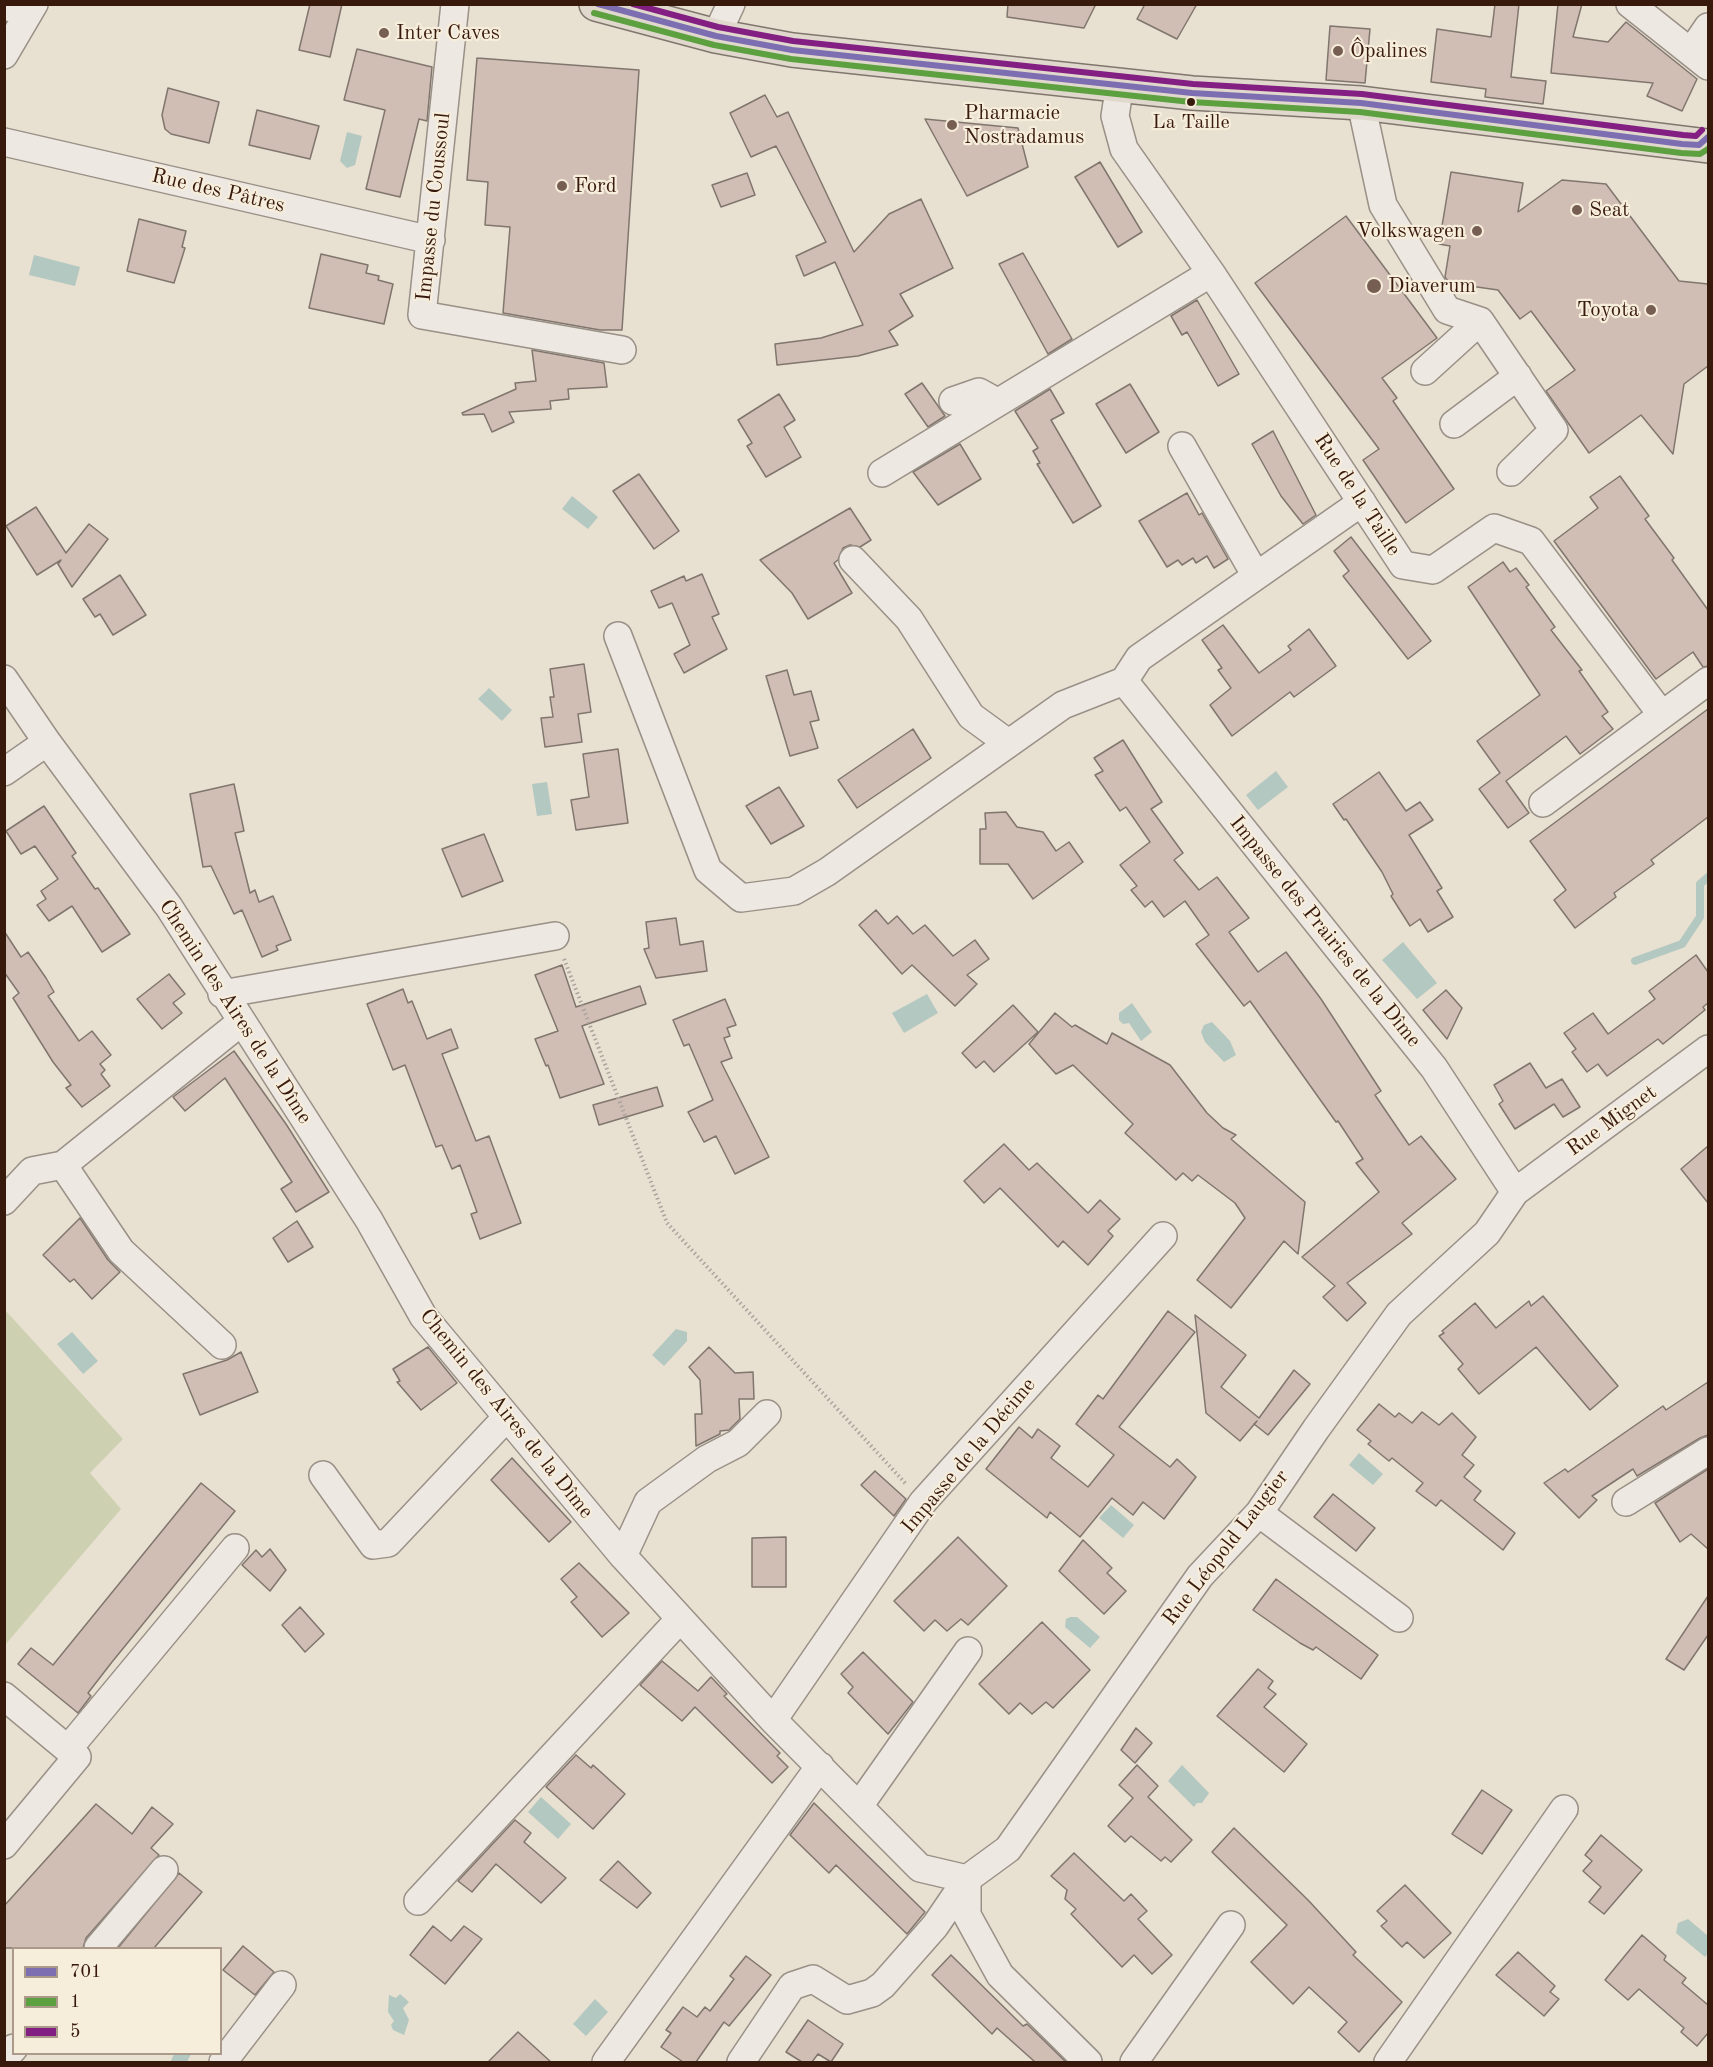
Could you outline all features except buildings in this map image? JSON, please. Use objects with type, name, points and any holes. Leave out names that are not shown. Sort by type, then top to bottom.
[{"type":"main road","points":[[596,4],[716,36],[792,50],[1192,93],[1361,103],[1705,143]]},
{"type":"street","name":"Impasse du Coussoul","points":[[455,4],[422,315],[622,350]]},
{"type":"street","points":[[716,36],[731,4]]},
{"type":"street","points":[[1630,4],[1703,58],[1708,27]]},
{"type":"street","points":[[4,55],[23,8]]},
{"type":"street","name":"Rue de la Taille","points":[[1120,84],[1115,116],[1124,149],[1211,273],[1403,565],[1432,570],[1494,528],[1531,541],[1662,715]]},
{"type":"street","points":[[1361,103],[1383,205],[1447,310],[1480,321],[1554,430],[1511,472]]},
{"type":"street","name":"Rue des Pâtres","points":[[4,142],[431,240]]},
{"type":"street","points":[[882,473],[1211,273]]},
{"type":"street","points":[[1425,371],[1480,321]]},
{"type":"street","points":[[1454,424],[1518,376]]},
{"type":"street","points":[[954,401],[979,392],[997,402]]},
{"type":"street","points":[[1182,446],[1256,576]]},
{"type":"street","points":[[618,636],[708,870],[741,898],[794,891],[827,872],[1063,705],[1124,681],[1139,658],[1362,502]]},
{"type":"street","points":[[853,560],[909,619],[970,716],[1008,743]]},
{"type":"street","name":"Chemin des Aires de la Dîme","points":[[4,679],[47,742],[169,907],[222,994],[369,1220],[423,1316],[622,1556],[773,1720],[920,1868],[967,1879]]},
{"type":"street","name":"Impasse des Prairies de la Dîme","points":[[1124,681],[1434,1068],[1515,1192]]},
{"type":"street","points":[[1543,803],[1708,681]]},
{"type":"street","points":[[4,772],[47,742]]},
{"type":"street","points":[[222,994],[555,936]]},
{"type":"street","points":[[4,1201],[32,1171],[63,1166],[242,1022]]},
{"type":"street","name":"Rue Mignet","points":[[1515,1192],[1708,1049]]},
{"type":"street","points":[[63,1166],[121,1251],[222,1346]]},
{"type":"street","name":"Rue Léopold Laugier","points":[[741,2062],[792,1986],[813,1979],[847,2000],[872,1993],[883,1985],[935,1926],[967,1879],[1008,1849],[1200,1576],[1259,1513],[1399,1314],[1487,1233],[1515,1192]]},
{"type":"street","name":"Impasse de la Décime","points":[[773,1720],[923,1502],[1163,1236]]},
{"type":"street","points":[[622,1556],[648,1503],[707,1459],[738,1443],[767,1414]]},
{"type":"street","points":[[323,1476],[373,1545],[388,1543],[507,1417]]},
{"type":"street","points":[[1626,1502],[1708,1450]]},
{"type":"street","points":[[1259,1513],[1399,1618]]},
{"type":"street","points":[[68,1749],[235,1548]]},
{"type":"street","points":[[418,1901],[680,1618]]},
{"type":"street","points":[[859,1806],[968,1651]]},
{"type":"street","points":[[4,1696],[77,1757],[4,1845]]},
{"type":"street","points":[[606,2062],[820,1767]]},
{"type":"street","points":[[1388,2062],[1564,1809]]},
{"type":"street","points":[[99,1947],[164,1870]]},
{"type":"street","points":[[967,1879],[967,1915],[1000,1975],[1088,2062]]},
{"type":"street","points":[[1134,2062],[1231,1925]]},
{"type":"street","points":[[223,2062],[282,1985]]},
{"type":"path","points":[[555,936],[667,1223],[923,1502]]},
{"type":"green space","points":[[5,1310],[123,1439],[90,1473],[121,1509],[5,1645]]},
{"type":"shaded area","points":[[347,132],[362,136],[355,165],[347,168],[340,161]]},
{"type":"shaded area","points":[[34,255],[80,267],[75,286],[29,275]]},
{"type":"shaded area","points":[[572,496],[598,517],[588,529],[562,509]]},
{"type":"shaded area","points":[[489,688],[512,710],[502,721],[478,699]]},
{"type":"shaded area","points":[[1276,771],[1288,787],[1258,810],[1246,795]]},
{"type":"shaded area","points":[[547,782],[552,814],[537,816],[532,784]]},
{"type":"shaded area","points":[[1403,942],[1437,983],[1417,999],[1382,960]]},
{"type":"shaded area","points":[[927,994],[938,1013],[904,1033],[892,1013]]},
{"type":"shaded area","points":[[1132,1003],[1152,1032],[1141,1041],[1129,1023],[1123,1024],[1119,1020],[1119,1013]]},
{"type":"shaded area","points":[[1212,1022],[1230,1041],[1236,1055],[1224,1062],[1205,1042],[1201,1032],[1204,1025]]},
{"type":"shaded area","points":[[676,1329],[687,1332],[687,1341],[664,1366],[652,1355]]},
{"type":"shaded area","points":[[72,1332],[98,1361],[83,1374],[57,1344]]},
{"type":"shaded area","points":[[1359,1453],[1383,1474],[1373,1485],[1349,1465]]},
{"type":"shaded area","points":[[1111,1505],[1134,1525],[1123,1538],[1099,1518]]},
{"type":"shaded area","points":[[1077,1617],[1100,1637],[1090,1648],[1065,1627],[1066,1619]]},
{"type":"shaded area","points":[[1182,1765],[1209,1793],[1202,1803],[1197,1803],[1194,1807],[1168,1781]]},
{"type":"shaded area","points":[[541,1797],[571,1824],[558,1839],[528,1812]]},
{"type":"shaded area","points":[[1688,1919],[1708,1936],[1708,1953],[1705,1957],[1676,1933],[1678,1923]]},
{"type":"shaded area","points":[[400,1994],[409,2002],[403,2008],[409,2020],[404,2035],[393,2030],[391,2025],[394,2021],[388,2012],[389,1995],[396,1998]]},
{"type":"shaded area","points":[[595,1999],[608,2012],[586,2036],[573,2024]]},
{"type":"shaded area","points":[[174,2055],[190,2055],[187,2062],[171,2061]]},
{"type":"waterway","points":[[1635,961],[1682,944],[1700,917],[1700,884],[1708,877]]},
{"type":"transit line","name":"701","points":[[598,4],[716,36],[792,50],[1192,93],[1361,103],[1682,144],[1699,145],[1708,137]]},
{"type":"transit line","name":"5","points":[[633,4],[718,27],[793,41],[1193,84],[1362,94],[1683,135],[1696,136],[1702,130]]},
{"type":"transit line","name":"1","points":[[594,13],[714,45],[791,59],[1191,102],[1360,112],[1681,153],[1700,154],[1708,149]]},
{"type":"place","name":"Inter Caves","points":[[384,33]]},
{"type":"place","name":"Ôpalines","points":[[1338,51]]},
{"type":"place","name":"La Taille","points":[[1191,102]]},
{"type":"place","name":"Pharmacie Nostradamus","points":[[952,125]]},
{"type":"place","name":"Ford","points":[[562,186]]},
{"type":"place","name":"Seat","points":[[1577,210]]},
{"type":"place","name":"Volkswagen","points":[[1477,231]]},
{"type":"place","name":"Diaverum","points":[[1374,286]]},
{"type":"place","name":"Toyota","points":[[1651,310]]}]
